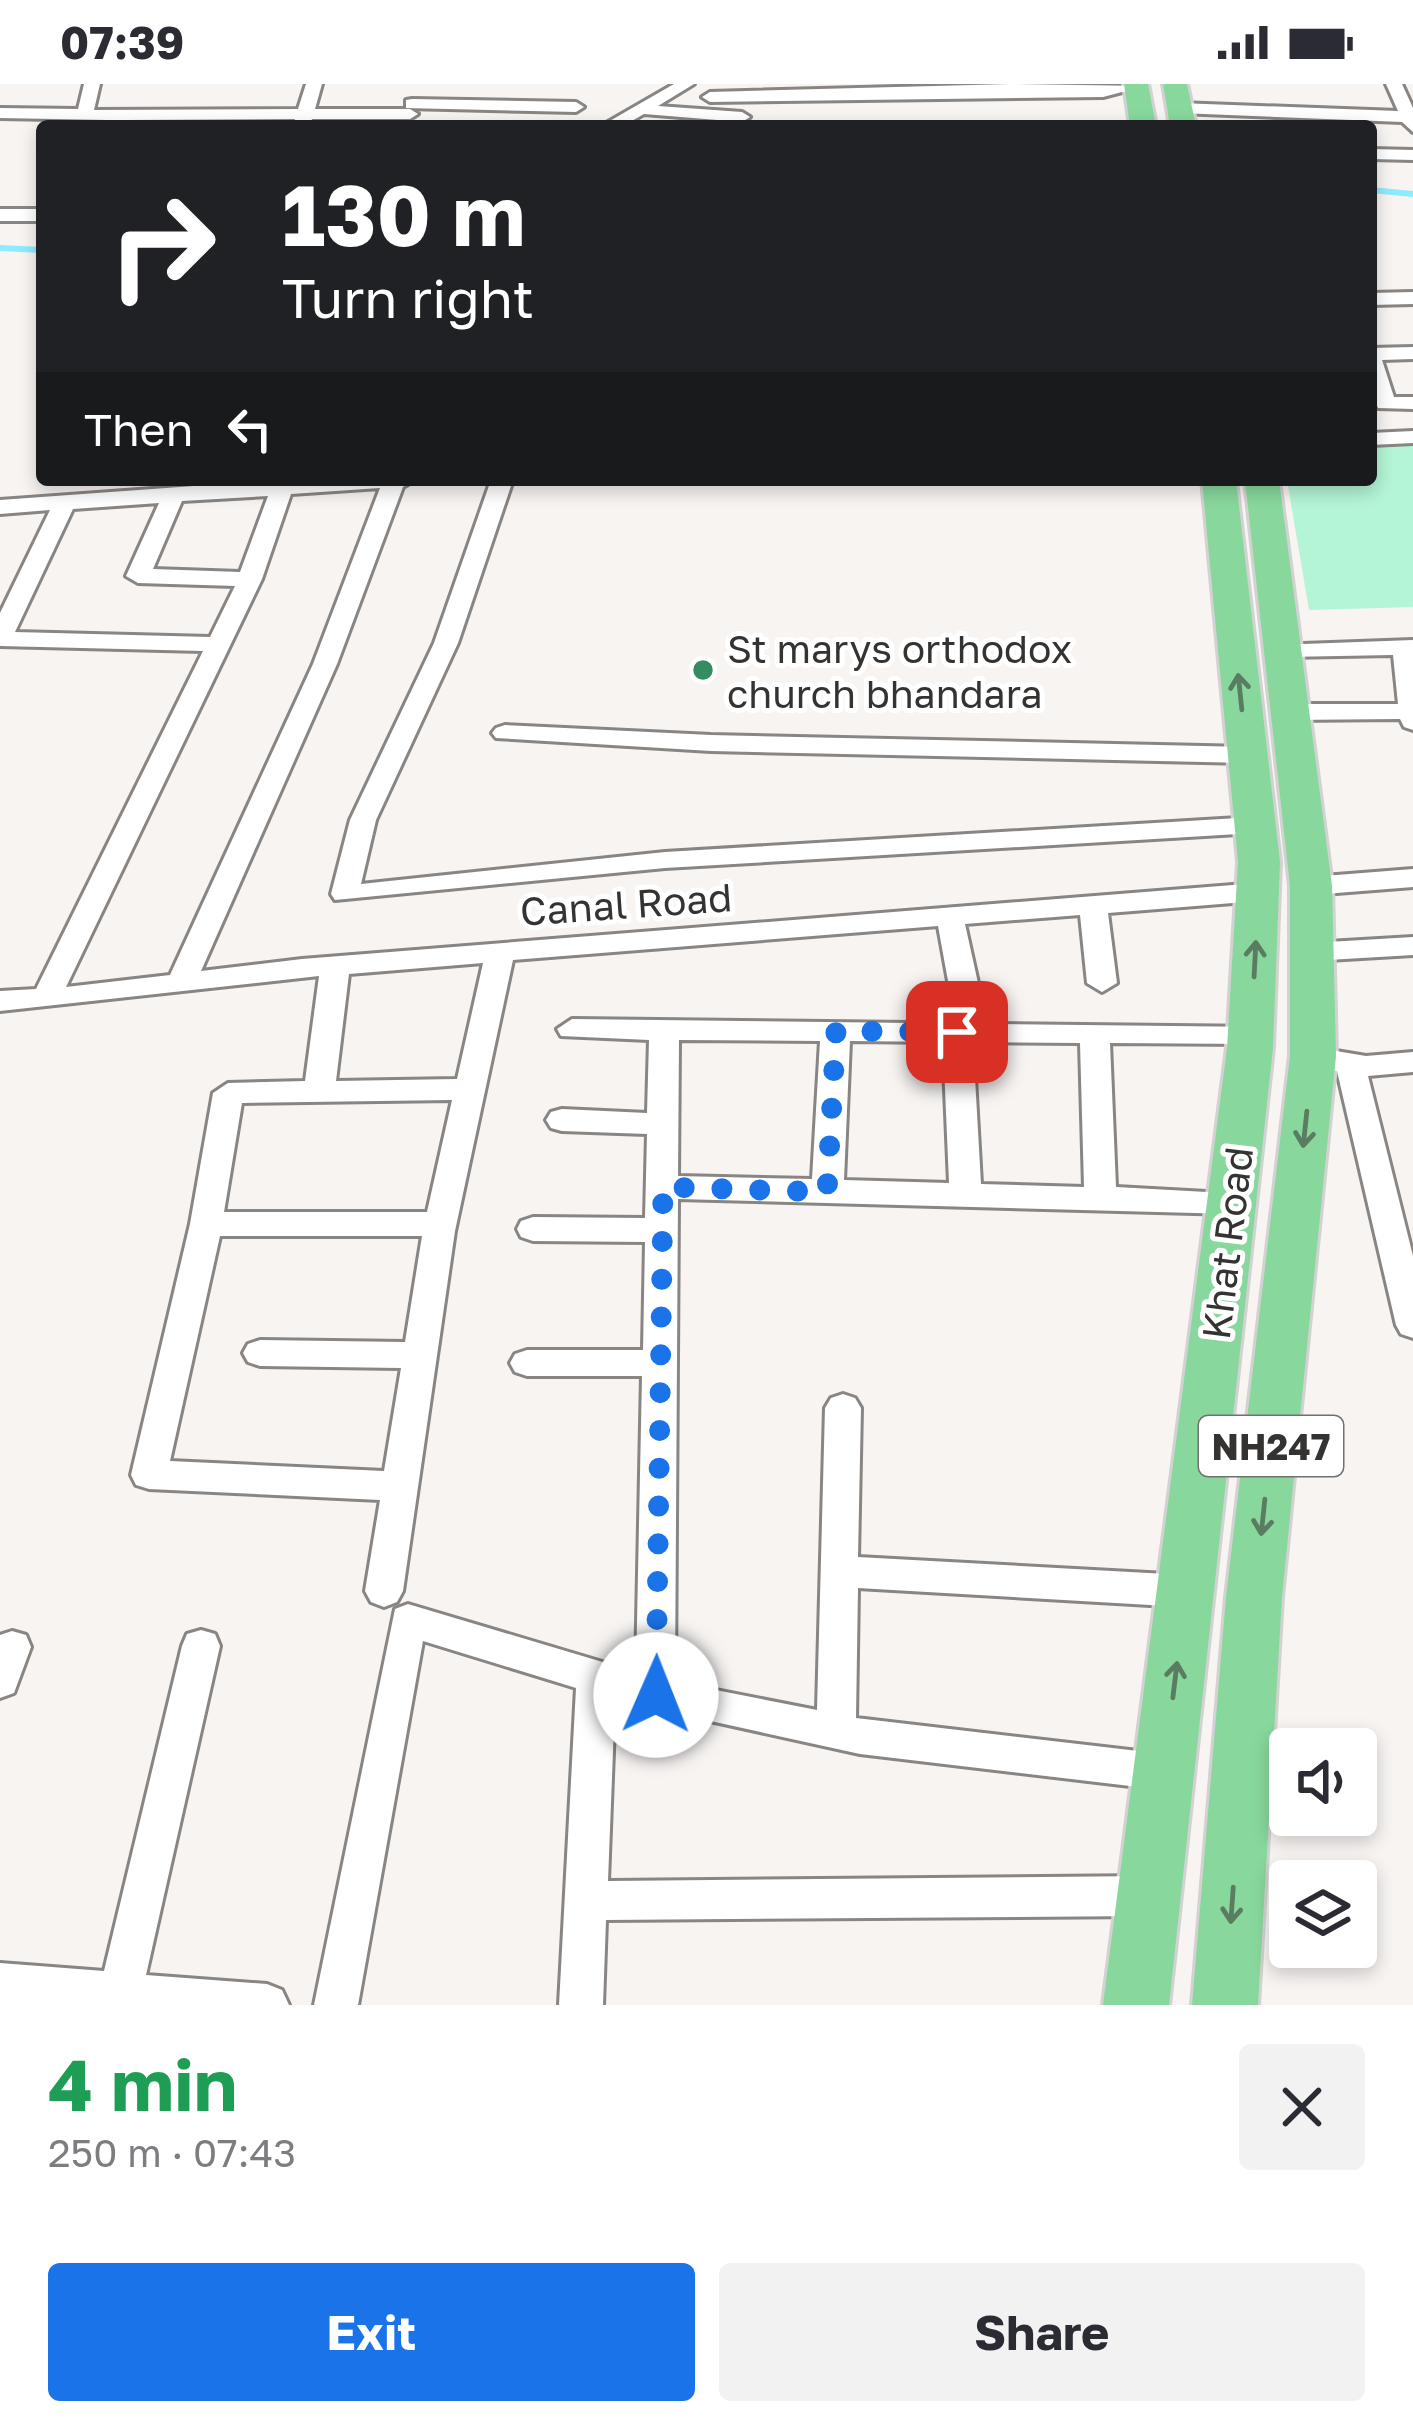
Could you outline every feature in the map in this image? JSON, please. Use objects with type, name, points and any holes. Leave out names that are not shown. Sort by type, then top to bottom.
[{"type":"highway","points":[[1137,85],[1142,120]]},
{"type":"highway","name":"Khat Road","points":[[1136,2005],[1251,1034],[1258,892],[1255,825],[1220,486]]},
{"type":"highway","name":"Khat Road","points":[[1225,2005],[1254,1597],[1331,1060],[1311,953],[1311,886],[1263,486]]},
{"type":"highway","points":[[1258,892],[1311,886]]},
{"type":"highway","points":[[1164,1772],[1240,1785]]},
{"type":"street","points":[[85,114],[92,84]]},
{"type":"street","points":[[303,120],[314,84]]},
{"type":"street","points":[[410,115],[417,84]]},
{"type":"street","points":[[620,120],[687,84],[748,120]]},
{"type":"street","points":[[1394,84],[1412,120]]},
{"type":"street","points":[[710,97],[768,91],[1017,88],[1103,92],[1137,85]]},
{"type":"street","points":[[1179,106],[1412,120]]},
{"type":"street","points":[[0,113],[85,114],[116,120],[303,120],[576,107]]},
{"type":"street","points":[[640,108],[729,120]]},
{"type":"street","points":[[1377,154],[1413,155]]},
{"type":"street","points":[[0,215],[36,215]]},
{"type":"street","points":[[1377,299],[1413,298]]},
{"type":"street","points":[[1377,355],[1413,353]]},
{"type":"street","points":[[1377,376],[1385,404],[1406,437]]},
{"type":"street","points":[[1385,404],[1413,404]]},
{"type":"street","points":[[0,507],[65,502],[103,490],[175,493],[206,486]]},
{"type":"street","points":[[46,998],[250,579],[283,486]]},
{"type":"street","points":[[181,984],[325,664],[392,486]]},
{"type":"street","points":[[500,486],[446,643],[364,820],[345,894],[664,860],[1255,825]]},
{"type":"street","points":[[175,493],[139,576],[250,579]]},
{"type":"street","points":[[65,502],[0,638],[217,644]]},
{"type":"street","points":[[1285,650],[1408,647],[1412,715],[1290,712]]},
{"type":"street","points":[[505,733],[711,743],[1247,754]]},
{"type":"street","points":[[1311,886],[1413,878]]},
{"type":"street","name":"Canal Road","points":[[0,1001],[335,966],[1258,892]]},
{"type":"street","points":[[1093,907],[1102,983]]},
{"type":"street","points":[[950,918],[965,992]]},
{"type":"street","points":[[1311,953],[1413,946]]},
{"type":"street","points":[[384,1591],[440,1224],[500,953]]},
{"type":"street","points":[[319,1091],[335,966]]},
{"type":"street","points":[[572,1030],[1251,1034]]},
{"type":"street","points":[[656,1695],[664,1030]]},
{"type":"street","points":[[827,1192],[836,1031]]},
{"type":"street","points":[[957,1032],[966,1195]]},
{"type":"street","points":[[1095,1033],[1100,1199]]},
{"type":"street","points":[[1413,1063],[1331,1060],[1413,1325]]},
{"type":"street","points":[[400,1486],[149,1475],[206,1224],[228,1093],[470,1089]]},
{"type":"street","points":[[562,1120],[664,1124]]},
{"type":"street","points":[[663,1187],[1232,1202]]},
{"type":"street","points":[[206,1224],[440,1224]]},
{"type":"street","points":[[533,1229],[663,1230]]},
{"type":"street","points":[[260,1353],[420,1355]]},
{"type":"street","points":[[526,1363],[660,1363]]},
{"type":"street","points":[[836,1731],[843,1408]]},
{"type":"street","points":[[839,1571],[1186,1591]]},
{"type":"street","points":[[336,2005],[408,1620],[656,1695],[836,1731],[1164,1772]]},
{"type":"street","points":[[120,1994],[201,1646]]},
{"type":"street","points":[[581,2005],[596,1677]]},
{"type":"street","points":[[586,1901],[1149,1896]]},
{"type":"street","points":[[0,1984],[267,2005]]},
{"type":"green space","points":[[1413,440],[1413,607],[1309,610],[1288,486],[1377,486],[1377,443]]},
{"type":"waterway","points":[[1377,191],[1413,194]]},
{"type":"waterway","points":[[0,248],[36,250]]},
{"type":"place","name":"St marys orthodox church bhandara","points":[[703,670]]},
{"type":"route","points":[[656,1695],[663,1187],[827,1192],[836,1031],[957,1032]]}]
